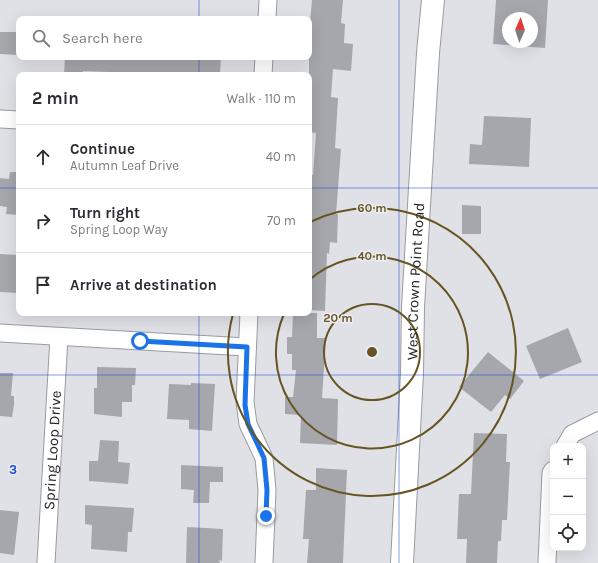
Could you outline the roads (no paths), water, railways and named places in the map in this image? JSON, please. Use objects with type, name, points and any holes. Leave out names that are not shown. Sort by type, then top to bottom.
[{"type":"street","points":[[267,16],[268,0]]},
{"type":"street","name":"West Crown Point Road","points":[[402,563],[412,373],[413,299],[428,53],[433,0]]},
{"type":"street","points":[[263,72],[264,60]]},
{"type":"street","points":[[0,119],[16,120]]},
{"type":"street","points":[[249,316],[245,405],[248,424],[264,458],[267,490],[264,563]]},
{"type":"street","points":[[0,333],[247,347]]},
{"type":"street","name":"Spring Loop Drive","points":[[46,563],[59,337]]},
{"type":"street","points":[[567,443],[572,434],[598,421]]},
{"type":"street","points":[[547,563],[551,479]]}]
